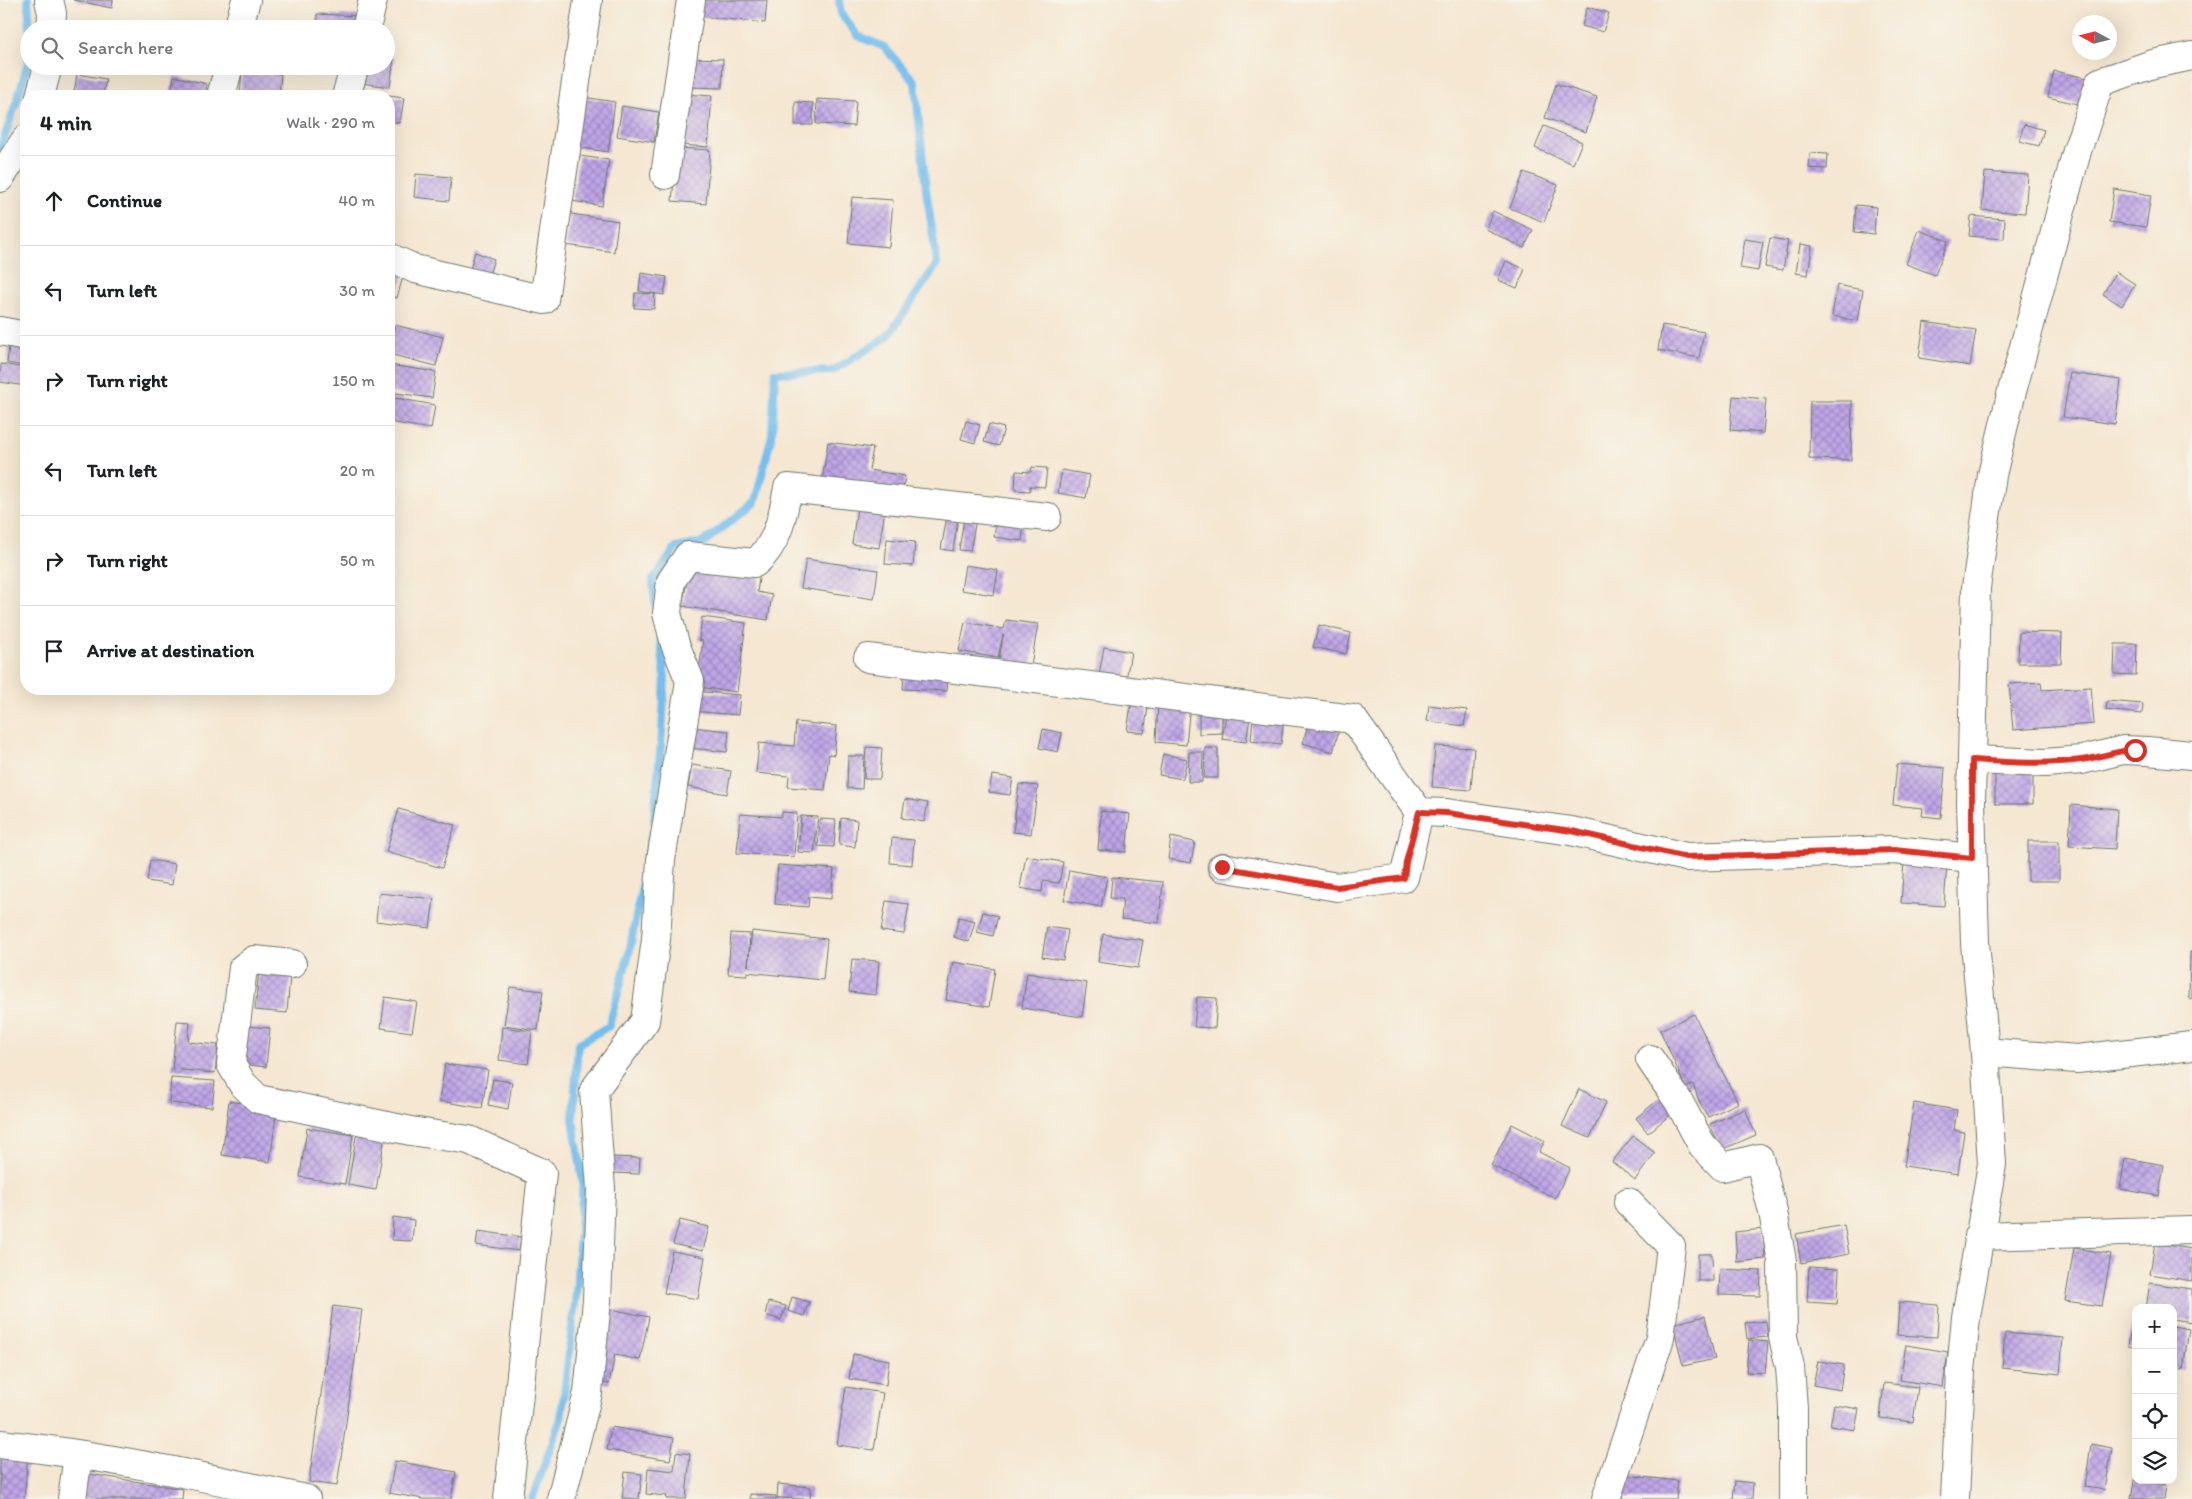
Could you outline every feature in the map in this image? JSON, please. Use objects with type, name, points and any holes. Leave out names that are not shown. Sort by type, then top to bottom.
[{"type":"street","points":[[49,0],[52,20]]},
{"type":"street","points":[[240,20],[246,0]]},
{"type":"street","points":[[368,20],[372,0]]},
{"type":"street","points":[[395,260],[415,269],[544,300],[588,0]]},
{"type":"street","points":[[665,175],[691,0]]},
{"type":"street","points":[[1955,1499],[1961,1371],[1966,1317],[1978,1236],[1992,1164],[1985,1052],[1975,943],[1972,858],[1972,760],[1976,588],[1992,475],[2011,395],[2077,150],[2100,82],[2153,64],[2192,56]]},
{"type":"street","points":[[42,90],[46,75]]},
{"type":"street","points":[[222,90],[226,75]]},
{"type":"street","points":[[348,90],[352,75]]},
{"type":"street","points":[[0,178],[20,148]]},
{"type":"street","points":[[0,331],[20,335]]},
{"type":"street","points":[[561,1499],[588,1393],[597,1301],[601,1189],[594,1090],[645,1020],[656,939],[661,860],[690,681],[675,644],[667,613],[671,581],[688,556],[755,563],[766,554],[782,520],[788,488],[1047,517]]},
{"type":"street","points":[[868,658],[1353,719],[1419,812],[1406,862],[1404,878],[1337,887],[1222,867]]},
{"type":"street","points":[[1972,760],[2045,763],[2082,760],[2123,750],[2192,755]]},
{"type":"street","points":[[1419,812],[1447,813],[1572,831],[1686,857],[1894,850],[1972,858]]},
{"type":"street","points":[[292,964],[254,960],[243,968],[231,1064],[242,1083],[258,1098],[411,1131],[469,1140],[542,1173],[508,1499]]},
{"type":"street","points":[[1985,1052],[2077,1059],[2192,1046]]},
{"type":"street","points":[[1650,1060],[1679,1102],[1702,1145],[1723,1167],[1759,1158],[1773,1212],[1782,1261],[1783,1337],[1790,1367],[1793,1408],[1793,1499]]},
{"type":"street","points":[[1606,1499],[1660,1338],[1671,1246],[1628,1202]]},
{"type":"street","points":[[1978,1236],[2192,1230]]},
{"type":"street","points":[[0,1444],[152,1465],[306,1499]]},
{"type":"street","points":[[72,1499],[78,1455]]},
{"type":"building","points":[[73,0],[113,0],[112,8]]},
{"type":"building","points":[[700,0],[767,0],[765,23],[698,16]]},
{"type":"building","points":[[1587,7],[1609,13],[1603,32],[1582,26]]},
{"type":"building","points":[[317,14],[359,16],[359,20],[317,20]]},
{"type":"building","points":[[689,58],[723,59],[722,88],[688,87]]},
{"type":"building","points":[[2054,71],[2087,78],[2081,105],[2048,97]]},
{"type":"building","points":[[77,75],[106,79],[104,90],[74,90]]},
{"type":"building","points":[[242,75],[281,75],[280,90],[240,90]]},
{"type":"building","points":[[362,75],[392,75],[390,87],[361,83]]},
{"type":"building","points":[[174,76],[207,84],[206,90],[171,90]]},
{"type":"building","points":[[1556,84],[1597,97],[1586,132],[1545,118]]},
{"type":"building","points":[[685,94],[712,96],[708,147],[681,145]]},
{"type":"building","points":[[395,97],[404,98],[400,123],[395,122]]},
{"type":"building","points":[[583,97],[615,102],[608,152],[575,147]]},
{"type":"building","points":[[817,99],[856,101],[854,126],[816,124]]},
{"type":"building","points":[[795,102],[813,103],[813,125],[795,125]]},
{"type":"building","points":[[622,106],[659,112],[654,142],[617,136]]},
{"type":"building","points":[[2024,124],[2044,130],[2039,146],[2019,141]]},
{"type":"building","points":[[1544,126],[1582,142],[1573,164],[1535,148]]},
{"type":"building","points":[[677,148],[710,150],[706,204],[672,201]]},
{"type":"building","points":[[1810,153],[1828,154],[1827,169],[1809,168]]},
{"type":"building","points":[[579,156],[609,160],[602,206],[572,201]]},
{"type":"building","points":[[1524,172],[1558,185],[1544,222],[1510,208]]},
{"type":"building","points":[[1985,172],[2028,175],[2025,213],[1982,210]]},
{"type":"building","points":[[416,174],[451,177],[449,201],[414,197]]},
{"type":"building","points":[[2114,189],[2151,195],[2146,227],[2109,222]]},
{"type":"building","points":[[852,197],[893,200],[889,247],[848,243]]},
{"type":"building","points":[[1856,205],[1876,207],[1874,234],[1854,232]]},
{"type":"building","points":[[1493,211],[1533,230],[1524,248],[1485,229]]},
{"type":"building","points":[[571,214],[618,221],[614,252],[566,245]]},
{"type":"building","points":[[1971,216],[2005,219],[2004,239],[1969,236]]},
{"type":"building","points":[[1919,230],[1948,241],[1935,275],[1906,264]]},
{"type":"building","points":[[1770,238],[1788,241],[1783,270],[1765,267]]},
{"type":"building","points":[[1745,239],[1763,242],[1758,271],[1740,268]]},
{"type":"building","points":[[1800,244],[1812,246],[1808,275],[1796,273]]},
{"type":"building","points":[[475,252],[494,259],[489,275],[470,269]]},
{"type":"building","points":[[1506,261],[1525,269],[1517,288],[1498,280]]},
{"type":"building","points":[[395,271],[404,273],[397,298],[395,298]]},
{"type":"building","points":[[2116,272],[2135,284],[2122,306],[2103,294]]},
{"type":"building","points":[[641,273],[667,277],[664,295],[639,291]]},
{"type":"building","points":[[1837,285],[1863,290],[1858,321],[1832,316]]},
{"type":"building","points":[[635,293],[655,294],[654,309],[634,308]]},
{"type":"building","points":[[1924,322],[1976,330],[1970,366],[1919,358]]},
{"type":"building","points":[[395,325],[443,337],[436,366],[395,356]]},
{"type":"building","points":[[1662,325],[1704,332],[1699,358],[1658,350]]},
{"type":"building","points":[[9,346],[20,347],[20,365],[7,363]]},
{"type":"building","points":[[1,364],[20,367],[20,385],[0,382]]},
{"type":"building","points":[[395,366],[436,372],[432,398],[395,393]]},
{"type":"building","points":[[2070,373],[2121,380],[2115,424],[2063,417]]},
{"type":"building","points":[[1733,396],[1766,399],[1763,433],[1730,430]]},
{"type":"building","points":[[395,398],[435,405],[431,429],[395,423]]},
{"type":"building","points":[[1810,401],[1852,401],[1851,460],[1809,459]]},
{"type":"building","points":[[966,421],[980,425],[975,443],[961,439]]},
{"type":"building","points":[[989,424],[1004,428],[999,446],[984,442]]},
{"type":"building","points":[[828,442],[873,448],[869,470],[905,476],[902,494],[822,481]]},
{"type":"building","points":[[1032,467],[1047,468],[1045,487],[1030,486],[1030,491],[1015,490],[1016,471],[1031,472]]},
{"type":"building","points":[[1062,470],[1090,475],[1086,498],[1058,493]]},
{"type":"building","points":[[858,500],[886,503],[879,548],[852,544]]},
{"type":"building","points":[[948,511],[959,513],[953,551],[941,549]]},
{"type":"building","points":[[965,512],[977,514],[970,551],[959,550]]},
{"type":"building","points":[[997,516],[1024,520],[1022,541],[994,537]]},
{"type":"building","points":[[887,539],[915,542],[913,566],[885,564]]},
{"type":"building","points":[[806,559],[878,570],[874,599],[801,588]]},
{"type":"building","points":[[691,561],[760,572],[757,592],[772,595],[768,620],[682,606]]},
{"type":"building","points":[[965,565],[998,570],[994,595],[961,590]]},
{"type":"building","points":[[702,617],[746,623],[737,692],[697,687],[703,641],[699,640]]},
{"type":"building","points":[[1006,620],[1038,624],[1030,671],[998,666],[1003,635],[998,658],[959,651],[965,622],[1004,629]]},
{"type":"building","points":[[1319,625],[1351,633],[1346,654],[1313,647]]},
{"type":"building","points":[[2019,632],[2062,633],[2061,663],[2018,663]]},
{"type":"building","points":[[2115,644],[2137,644],[2136,675],[2114,674]]},
{"type":"building","points":[[1104,647],[1131,652],[1126,680],[1099,675]]},
{"type":"building","points":[[904,673],[948,675],[947,691],[903,689]]},
{"type":"building","points":[[2041,682],[2042,690],[2091,687],[2094,724],[2013,730],[2009,684]]},
{"type":"building","points":[[693,691],[740,695],[738,715],[691,711]]},
{"type":"building","points":[[1132,699],[1149,701],[1144,733],[1127,731]]},
{"type":"building","points":[[1158,701],[1190,704],[1186,745],[1156,742]]},
{"type":"building","points":[[2107,701],[2143,704],[2142,714],[2106,710]]},
{"type":"building","points":[[1228,702],[1252,706],[1246,742],[1222,739]]},
{"type":"building","points":[[1199,705],[1222,705],[1222,733],[1199,734]]},
{"type":"building","points":[[1429,705],[1467,710],[1464,726],[1427,721]]},
{"type":"building","points":[[1253,715],[1284,717],[1281,744],[1251,741]]},
{"type":"building","points":[[1310,717],[1340,726],[1333,752],[1303,743]]},
{"type":"building","points":[[796,722],[837,726],[834,755],[829,754],[825,790],[788,787],[789,776],[756,773],[759,743],[794,746]]},
{"type":"building","points":[[691,727],[729,731],[727,752],[689,748]]},
{"type":"building","points":[[1043,729],[1062,733],[1058,752],[1039,748]]},
{"type":"building","points":[[1435,746],[1474,748],[1471,790],[1432,787]]},
{"type":"building","points":[[866,747],[882,748],[880,779],[864,779]]},
{"type":"building","points":[[1205,748],[1218,748],[1218,778],[1204,778]]},
{"type":"building","points":[[1189,752],[1203,752],[1202,782],[1188,782]]},
{"type":"building","points":[[1163,754],[1187,759],[1183,779],[1159,775]]},
{"type":"building","points":[[848,756],[864,756],[862,789],[847,788]]},
{"type":"building","points":[[1897,764],[1945,768],[1941,818],[1922,816],[1923,808],[1893,805]]},
{"type":"building","points":[[1995,764],[2033,764],[2033,804],[1995,804]]},
{"type":"building","points":[[692,765],[731,771],[727,794],[688,787]]},
{"type":"building","points":[[992,775],[1013,778],[1010,795],[989,792]]},
{"type":"building","points":[[1019,784],[1038,786],[1031,834],[1013,832]]},
{"type":"building","points":[[905,799],[928,803],[924,822],[902,818]]},
{"type":"building","points":[[2071,805],[2117,809],[2115,849],[2069,846]]},
{"type":"building","points":[[399,809],[455,825],[442,868],[386,852]]},
{"type":"building","points":[[1101,811],[1130,814],[1126,852],[1098,850]]},
{"type":"building","points":[[782,812],[797,813],[794,857],[737,853],[740,814],[782,817]]},
{"type":"building","points":[[801,816],[818,817],[814,853],[798,852]]},
{"type":"building","points":[[841,818],[857,820],[855,847],[839,845]]},
{"type":"building","points":[[820,819],[836,820],[834,847],[818,846]]},
{"type":"building","points":[[1171,837],[1195,842],[1191,863],[1168,859]]},
{"type":"building","points":[[892,838],[914,840],[912,865],[890,863]]},
{"type":"building","points":[[2028,841],[2059,841],[2059,881],[2028,881]]},
{"type":"building","points":[[1026,856],[1063,862],[1059,883],[1043,881],[1042,892],[1020,888]]},
{"type":"building","points":[[150,860],[175,864],[172,885],[147,881]]},
{"type":"building","points":[[1904,861],[1947,864],[1944,906],[1901,903]]},
{"type":"building","points":[[778,865],[834,869],[831,899],[809,897],[808,907],[775,904]]},
{"type":"building","points":[[1069,870],[1107,877],[1101,907],[1064,900]]},
{"type":"building","points":[[1112,877],[1163,882],[1159,923],[1121,919],[1123,899],[1110,898]]},
{"type":"building","points":[[379,893],[434,899],[430,928],[376,921]]},
{"type":"building","points":[[886,901],[909,904],[904,934],[881,931]]},
{"type":"building","points":[[983,912],[998,916],[993,936],[977,932]]},
{"type":"building","points":[[959,917],[975,921],[969,942],[954,937]]},
{"type":"building","points":[[1047,927],[1068,930],[1063,960],[1042,957]]},
{"type":"building","points":[[752,931],[827,939],[823,980],[747,972],[747,975],[728,974],[731,933],[750,934],[748,966]]},
{"type":"building","points":[[1103,934],[1143,940],[1138,968],[1098,962]]},
{"type":"building","points":[[2190,952],[2192,952],[2192,999],[2189,998]]},
{"type":"building","points":[[852,959],[879,961],[876,995],[849,992]]},
{"type":"building","points":[[953,962],[995,969],[989,1007],[946,1000]]},
{"type":"building","points":[[259,971],[290,975],[287,1013],[255,1010]]},
{"type":"building","points":[[1027,973],[1087,983],[1082,1017],[1022,1008]]},
{"type":"building","points":[[510,987],[543,991],[538,1030],[504,1025]]},
{"type":"building","points":[[385,997],[417,1002],[412,1032],[381,1028]]},
{"type":"building","points":[[1197,997],[1217,998],[1215,1028],[1194,1027]]},
{"type":"building","points":[[1694,1014],[1738,1103],[1708,1117],[1699,1101],[1693,1084],[1686,1088],[1660,1030]]},
{"type":"building","points":[[177,1021],[190,1022],[188,1042],[218,1045],[215,1073],[172,1069]]},
{"type":"building","points":[[245,1026],[270,1028],[266,1067],[242,1064]]},
{"type":"building","points":[[502,1027],[532,1031],[528,1064],[499,1060]]},
{"type":"building","points":[[445,1064],[488,1070],[482,1108],[439,1101]]},
{"type":"building","points":[[171,1078],[215,1081],[212,1107],[169,1103]]},
{"type":"building","points":[[493,1079],[512,1082],[508,1109],[488,1105]]},
{"type":"building","points":[[1579,1089],[1606,1102],[1590,1138],[1562,1126]]},
{"type":"building","points":[[1664,1095],[1676,1110],[1648,1133],[1636,1118]]},
{"type":"building","points":[[229,1101],[277,1108],[270,1162],[222,1155]]},
{"type":"building","points":[[1914,1103],[1957,1110],[1954,1130],[1964,1132],[1958,1174],[1904,1166]]},
{"type":"building","points":[[1745,1109],[1756,1135],[1721,1150],[1710,1124]]},
{"type":"building","points":[[1512,1124],[1545,1141],[1539,1152],[1570,1168],[1555,1198],[1491,1165]]},
{"type":"building","points":[[307,1128],[353,1135],[345,1184],[300,1177]]},
{"type":"building","points":[[357,1131],[385,1136],[376,1190],[348,1185]]},
{"type":"building","points":[[1633,1136],[1655,1153],[1635,1180],[1612,1162]]},
{"type":"building","points":[[612,1157],[640,1158],[639,1174],[612,1173]]},
{"type":"building","points":[[2125,1158],[2164,1165],[2159,1196],[2120,1189]]},
{"type":"building","points":[[393,1217],[414,1220],[412,1241],[392,1240]]},
{"type":"building","points":[[680,1220],[709,1227],[703,1251],[673,1244]]},
{"type":"building","points":[[1844,1225],[1849,1254],[1801,1263],[1796,1234]]},
{"type":"building","points":[[1763,1229],[1765,1259],[1737,1262],[1735,1232]]},
{"type":"building","points":[[478,1231],[521,1237],[519,1251],[476,1245]]},
{"type":"building","points":[[2155,1243],[2192,1249],[2192,1281],[2150,1274]]},
{"type":"building","points":[[2074,1248],[2111,1254],[2102,1306],[2065,1301]]},
{"type":"building","points":[[672,1251],[705,1257],[698,1299],[664,1293]]},
{"type":"building","points":[[1698,1254],[1712,1254],[1713,1281],[1698,1281]]},
{"type":"building","points":[[1809,1267],[1839,1269],[1837,1304],[1807,1302]]},
{"type":"building","points":[[1720,1269],[1761,1271],[1760,1296],[1719,1295]]},
{"type":"building","points":[[2150,1283],[2192,1289],[2192,1322],[2177,1320],[2177,1304],[2147,1304]]},
{"type":"building","points":[[792,1297],[809,1302],[804,1316],[788,1311]]},
{"type":"building","points":[[768,1302],[786,1306],[781,1320],[765,1315]]},
{"type":"building","points":[[1899,1302],[1939,1305],[1937,1337],[1897,1335]]},
{"type":"building","points":[[333,1306],[362,1310],[337,1486],[309,1482]]},
{"type":"building","points":[[611,1309],[649,1317],[640,1360],[615,1355],[609,1384],[595,1381]]},
{"type":"building","points":[[1705,1316],[1715,1359],[1683,1366],[1673,1324]]},
{"type":"building","points":[[2132,1320],[2132,1346],[2128,1346]]},
{"type":"building","points":[[1766,1321],[1768,1337],[1747,1339],[1745,1323]]},
{"type":"building","points":[[2177,1327],[2189,1329],[2183,1370],[2177,1369]]},
{"type":"building","points":[[2005,1333],[2063,1338],[2060,1374],[2002,1368]]},
{"type":"building","points":[[1749,1340],[1768,1342],[1765,1373],[1746,1372]]},
{"type":"building","points":[[1906,1345],[1948,1352],[1943,1387],[1900,1380]]},
{"type":"building","points":[[853,1354],[889,1360],[886,1385],[849,1379]]},
{"type":"building","points":[[1818,1361],[1844,1365],[1840,1390],[1813,1385]]},
{"type":"building","points":[[1884,1383],[1918,1387],[1913,1422],[1880,1418]]},
{"type":"building","points":[[846,1387],[883,1393],[874,1450],[837,1445]]},
{"type":"building","points":[[1834,1405],[1859,1409],[1855,1430],[1830,1426]]},
{"type":"building","points":[[611,1427],[674,1438],[670,1460],[607,1450]]},
{"type":"building","points":[[2091,1444],[2112,1448],[2105,1490],[2085,1487]]},
{"type":"building","points":[[0,1451],[28,1453],[24,1499],[0,1499]]},
{"type":"building","points":[[676,1452],[690,1454],[686,1499],[666,1499],[667,1496],[646,1494],[648,1468],[674,1471]]},
{"type":"building","points":[[395,1461],[456,1472],[451,1499],[423,1499],[389,1493]]},
{"type":"building","points":[[625,1472],[642,1474],[639,1499],[622,1498]]},
{"type":"building","points":[[83,1473],[183,1489],[182,1499],[79,1499]]},
{"type":"building","points":[[1625,1475],[1678,1481],[1676,1499],[1622,1499]]},
{"type":"building","points":[[1735,1481],[1753,1483],[1752,1499],[1733,1499]]},
{"type":"building","points":[[778,1484],[811,1487],[810,1499],[777,1498]]},
{"type":"building","points":[[2133,1484],[2166,1485],[2164,1499],[2131,1499]]},
{"type":"building","points":[[750,1494],[776,1496],[776,1499],[750,1499]]},
{"type":"waterway","points":[[28,0],[29,20]]},
{"type":"waterway","points":[[656,608],[653,580],[676,548],[704,542],[755,502],[772,435],[775,373],[833,371],[888,336],[937,264],[926,189],[915,82],[884,47],[858,36],[841,14],[839,0]]},
{"type":"waterway","points":[[20,90],[24,75]]},
{"type":"waterway","points":[[0,150],[20,90]]},
{"type":"waterway","points":[[654,820],[665,677],[660,635]]},
{"type":"waterway","points":[[532,1499],[561,1418],[576,1295],[583,1183],[573,1119],[578,1044],[609,1026],[629,953],[652,834]]},
{"type":"route","points":[[1222,867],[1337,887],[1404,878],[1406,862],[1419,812],[1447,813],[1572,831],[1686,857],[1894,850],[1972,858],[1972,760],[2045,763],[2082,760],[2123,750],[2135,750]]}]
